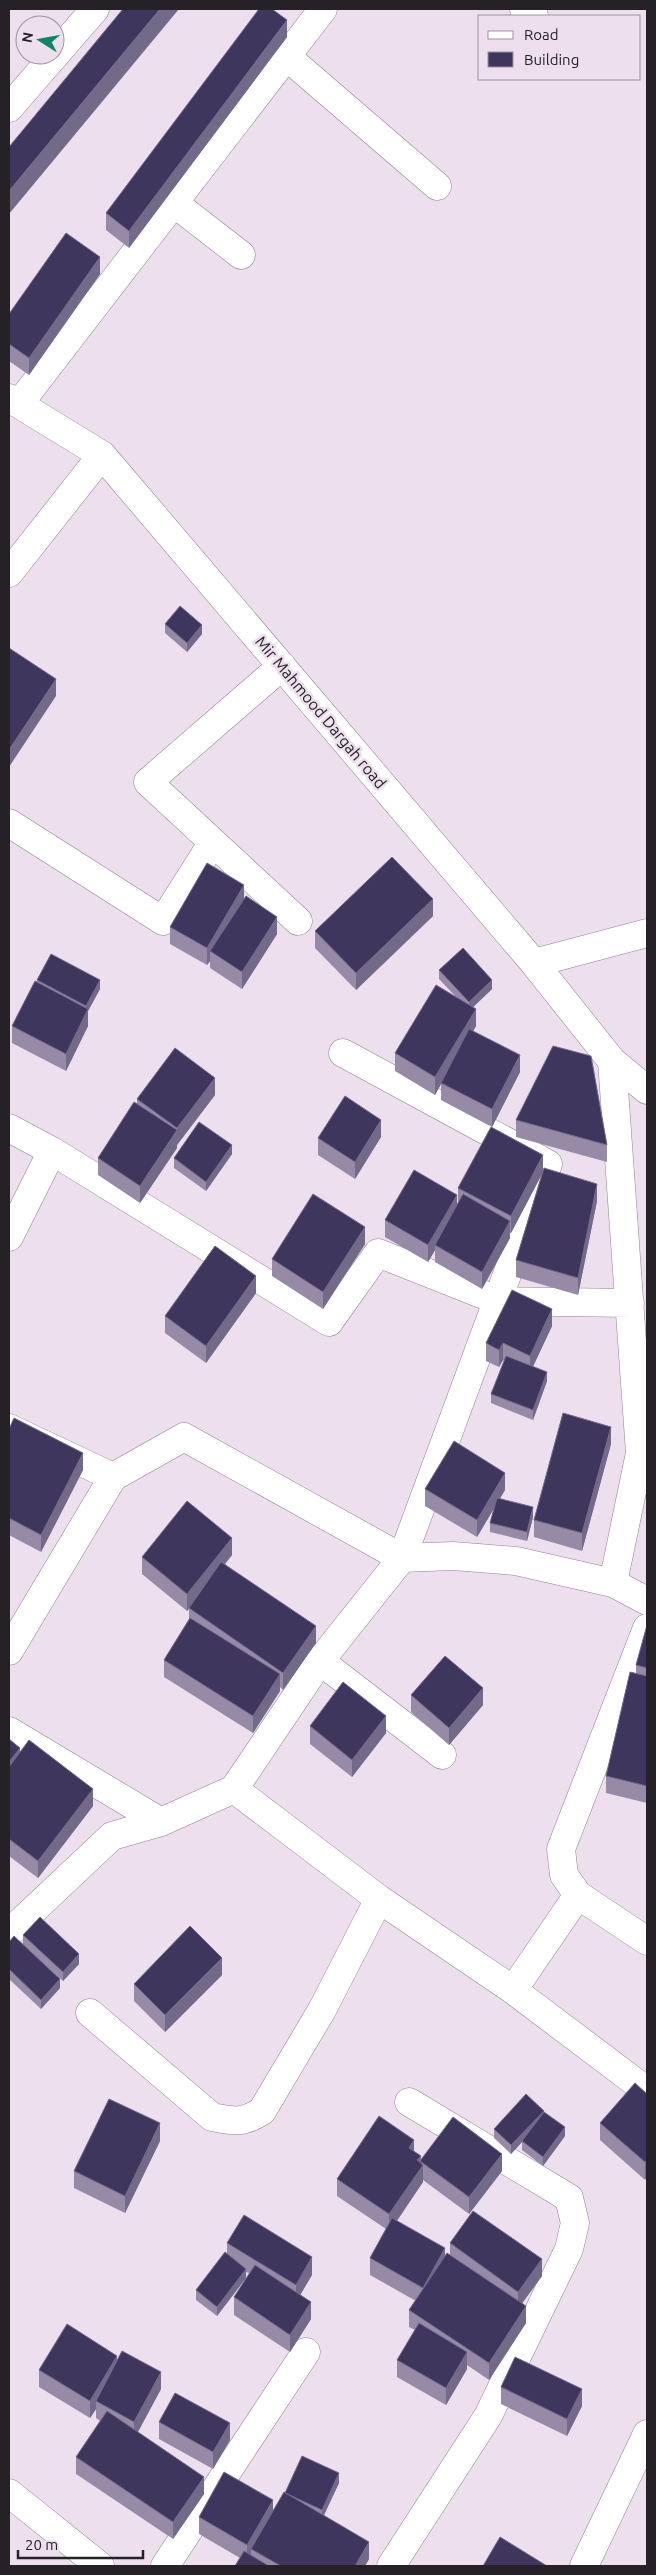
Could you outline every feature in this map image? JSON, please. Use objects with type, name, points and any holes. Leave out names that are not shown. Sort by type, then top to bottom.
[{"type":"street","points":[[9,108],[96,9]]},
{"type":"street","points":[[14,401],[174,203],[322,9]]},
{"type":"street","points":[[286,56],[437,186]]},
{"type":"street","points":[[174,203],[241,255]]},
{"type":"street","name":"Mir Mahmood Dargah road","points":[[14,401],[102,455],[534,963],[612,1061],[647,1090]]},
{"type":"street","points":[[9,573],[102,455]]},
{"type":"street","points":[[282,666],[148,782],[298,921]]},
{"type":"street","points":[[9,823],[163,921],[213,842]]},
{"type":"street","points":[[534,963],[647,933]]},
{"type":"street","points":[[9,1933],[112,1836],[161,1822],[234,1789],[320,1661],[402,1558],[499,1301],[548,1164],[343,1053]]},
{"type":"street","points":[[612,1061],[630,1303],[644,1453],[613,1584]]},
{"type":"street","points":[[9,1128],[52,1151],[329,1322],[378,1253],[499,1301],[630,1303]]},
{"type":"street","points":[[9,1237],[52,1151]]},
{"type":"street","points":[[9,1428],[113,1477]]},
{"type":"street","points":[[9,1651],[113,1477],[184,1437],[402,1558],[454,1556],[516,1560],[613,1584],[647,1602]]},
{"type":"street","points":[[647,1628],[561,1849],[564,1875],[578,1895],[647,1941]]},
{"type":"street","points":[[320,1661],[442,1755]]},
{"type":"street","points":[[9,1731],[161,1822]]},
{"type":"street","points":[[234,1789],[379,1899],[513,1990],[647,2091]]},
{"type":"street","points":[[513,1990],[578,1895]]},
{"type":"street","points":[[90,2013],[212,2117],[233,2121],[248,2120],[262,2111],[307,2035],[379,1899]]},
{"type":"street","points":[[391,2566],[488,2416],[569,2249],[575,2223],[569,2198],[409,2102]]},
{"type":"street","points":[[165,2566],[306,2352]]},
{"type":"street","points":[[584,2566],[647,2434]]},
{"type":"street","points":[[9,2493],[100,2566]]},
{"type":"building","points":[[123,9],[160,9],[9,191],[9,147]]},
{"type":"building","points":[[259,9],[272,9],[287,20],[129,231],[106,213]]},
{"type":"building","points":[[66,233],[100,257],[29,358],[9,344],[9,314]]},
{"type":"building","points":[[180,606],[202,625],[187,643],[165,624]]},
{"type":"building","points":[[9,648],[56,679],[9,750]]},
{"type":"building","points":[[392,857],[433,899],[356,973],[315,931]]},
{"type":"building","points":[[207,863],[244,885],[207,948],[170,927]]},
{"type":"building","points":[[246,896],[277,917],[242,972],[210,951]]},
{"type":"building","points":[[463,948],[492,980],[469,1002],[439,970]]},
{"type":"building","points":[[51,954],[100,980],[86,1006],[37,980]]},
{"type":"building","points":[[35,981],[88,1009],[66,1054],[12,1026]]},
{"type":"building","points":[[436,985],[476,1009],[435,1077],[395,1053]]},
{"type":"building","points":[[469,1029],[520,1055],[492,1109],[441,1083]]},
{"type":"building","points":[[553,1046],[591,1056],[607,1145],[516,1120]]},
{"type":"building","points":[[175,1048],[215,1078],[177,1128],[137,1099]]},
{"type":"building","points":[[345,1096],[381,1120],[355,1162],[318,1138]]},
{"type":"building","points":[[134,1102],[177,1130],[140,1186],[98,1158]]},
{"type":"building","points":[[199,1122],[232,1145],[206,1182],[174,1158]]},
{"type":"building","points":[[491,1127],[543,1155],[511,1216],[458,1188]]},
{"type":"building","points":[[544,1168],[597,1184],[578,1278],[516,1260]]},
{"type":"building","points":[[414,1170],[457,1195],[428,1245],[385,1220]]},
{"type":"building","points":[[313,1194],[365,1227],[323,1292],[272,1259]]},
{"type":"building","points":[[463,1194],[510,1221],[482,1272],[435,1245]]},
{"type":"building","points":[[215,1246],[256,1276],[206,1346],[165,1316]]},
{"type":"building","points":[[512,1290],[552,1309],[530,1356],[503,1343],[499,1350],[486,1343]]},
{"type":"building","points":[[506,1356],[547,1372],[533,1410],[491,1394]]},
{"type":"building","points":[[563,1413],[611,1427],[582,1533],[534,1520]]},
{"type":"building","points":[[14,1418],[83,1453],[41,1535],[9,1518],[9,1429]]},
{"type":"building","points":[[454,1441],[505,1473],[477,1520],[425,1489]]},
{"type":"building","points":[[497,1498],[533,1507],[527,1532],[490,1523]]},
{"type":"building","points":[[187,1501],[232,1538],[187,1594],[142,1557]]},
{"type":"building","points":[[221,1562],[316,1626],[283,1673],[189,1608]]},
{"type":"building","points":[[190,1618],[280,1674],[253,1716],[164,1660]]},
{"type":"building","points":[[647,1625],[647,1668],[636,1665]]},
{"type":"building","points":[[445,1656],[483,1688],[449,1728],[411,1695]]},
{"type":"building","points":[[630,1672],[647,1676],[647,1786],[606,1776]]},
{"type":"building","points":[[343,1682],[386,1716],[352,1760],[310,1726]]},
{"type":"building","points":[[9,1739],[20,1748],[9,1762]]},
{"type":"building","points":[[29,1740],[93,1789],[38,1861],[9,1839],[9,1767]]},
{"type":"building","points":[[40,1917],[79,1954],[63,1972],[23,1935]]},
{"type":"building","points":[[190,1926],[222,1958],[165,2015],[134,1984]]},
{"type":"building","points":[[14,1936],[60,1979],[41,2000],[9,1969],[9,1942]]},
{"type":"building","points":[[635,2083],[647,2094],[647,2160],[645,2162],[600,2123]]},
{"type":"building","points":[[526,2094],[544,2111],[511,2145],[494,2129]]},
{"type":"building","points":[[109,2099],[160,2123],[125,2196],[74,2171]]},
{"type":"building","points":[[544,2112],[565,2127],[543,2157],[522,2141]]},
{"type":"building","points":[[379,2116],[414,2140],[409,2148],[421,2156],[417,2160],[423,2165],[389,2214],[337,2179]]},
{"type":"building","points":[[453,2117],[502,2154],[469,2197],[420,2161]]},
{"type":"building","points":[[473,2211],[542,2259],[518,2292],[450,2243]]},
{"type":"building","points":[[244,2215],[312,2257],[296,2285],[227,2243]]},
{"type":"building","points":[[392,2218],[445,2248],[423,2288],[370,2258]]},
{"type":"building","points":[[225,2252],[246,2269],[217,2307],[196,2290]]},
{"type":"building","points":[[447,2253],[526,2306],[489,2363],[409,2310]]},
{"type":"building","points":[[255,2265],[311,2302],[290,2335],[234,2297]]},
{"type":"building","points":[[419,2323],[467,2352],[446,2388],[397,2360]]},
{"type":"building","points":[[67,2324],[117,2356],[90,2401],[39,2370]]},
{"type":"building","points":[[122,2351],[161,2372],[134,2422],[96,2401]]},
{"type":"building","points":[[515,2357],[582,2389],[567,2419],[501,2387]]},
{"type":"building","points":[[175,2393],[230,2423],[213,2452],[159,2422]]},
{"type":"building","points":[[107,2411],[204,2477],[173,2522],[76,2457]]},
{"type":"building","points":[[302,2456],[339,2473],[322,2510],[285,2493]]},
{"type":"building","points":[[224,2472],[273,2500],[247,2545],[199,2517]]},
{"type":"building","points":[[284,2492],[369,2542],[355,2566],[281,2566],[251,2549]]},
{"type":"building","points":[[500,2537],[547,2566],[483,2566]]},
{"type":"building","points":[[244,2551],[269,2566],[235,2566]]}]
